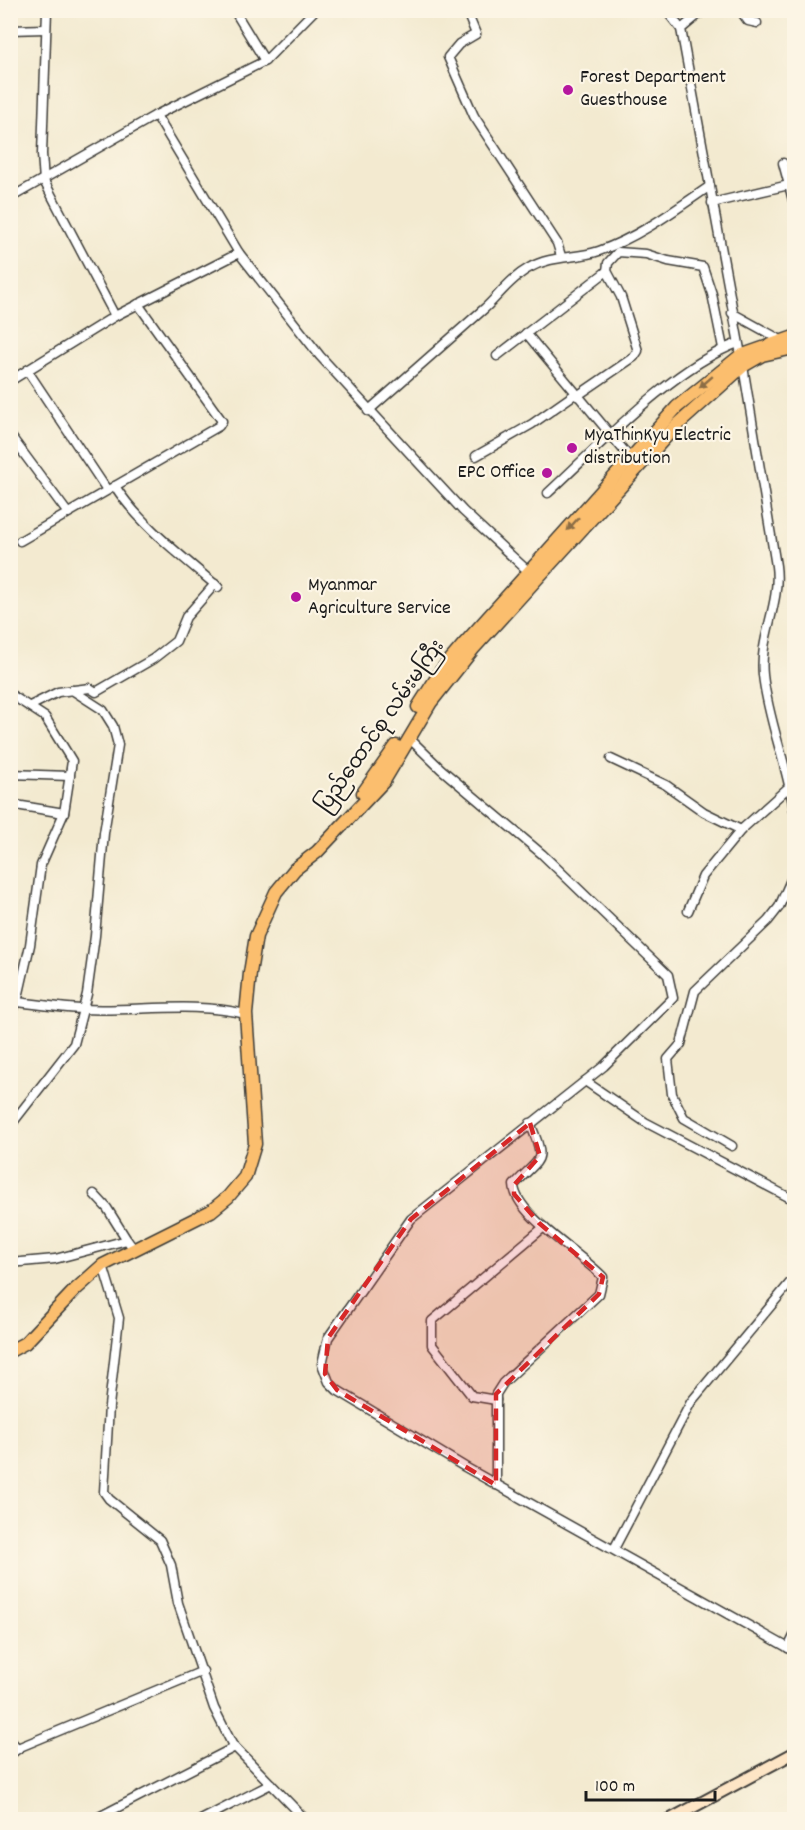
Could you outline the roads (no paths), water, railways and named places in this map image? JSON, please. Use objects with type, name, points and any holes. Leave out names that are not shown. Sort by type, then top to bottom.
[{"type":"main road","name":"ပြည်ထောင်စု လမ်းမကြီး","points":[[317,852],[375,778],[441,671],[677,407],[742,361],[781,340],[795,337]]},
{"type":"main road","points":[[10,1351],[25,1343],[75,1290],[130,1244],[211,1211],[228,1197],[244,1177],[255,1144],[246,1014],[250,973],[259,928],[276,892],[295,869],[317,852],[384,781],[430,702],[473,649],[674,428],[742,361],[795,348]]},
{"type":"main road","points":[[669,1820],[795,1753]]},
{"type":"street","points":[[47,10],[42,154],[44,181],[115,316]]},
{"type":"street","points":[[234,10],[265,60]]},
{"type":"street","points":[[10,198],[44,181],[156,115],[265,60],[315,10]]},
{"type":"street","points":[[466,10],[476,34],[459,45],[448,57],[474,116],[557,243],[561,256]]},
{"type":"street","points":[[666,10],[681,29],[742,361],[778,585],[763,651],[763,675],[795,810]]},
{"type":"street","points":[[681,29],[704,10]]},
{"type":"street","points":[[740,10],[748,21],[757,24]]},
{"type":"street","points":[[10,30],[45,30]]},
{"type":"street","points":[[156,115],[239,253],[320,356],[368,411],[463,511],[529,572]]},
{"type":"street","points":[[783,163],[795,204]]},
{"type":"street","points":[[712,203],[789,185]]},
{"type":"street","points":[[368,411],[497,297],[517,276],[531,267],[561,256],[597,252],[615,244],[653,225],[710,186]]},
{"type":"street","points":[[476,456],[532,424],[634,357],[638,351],[621,297],[607,271],[608,262],[618,252],[646,254],[668,261],[703,267],[712,294],[723,348]]},
{"type":"street","points":[[10,381],[115,316],[239,253]]},
{"type":"street","points":[[497,356],[607,271]]},
{"type":"street","points":[[20,541],[219,426],[222,421],[138,304]]},
{"type":"street","points":[[732,313],[781,340]]},
{"type":"street","points":[[526,333],[631,459]]},
{"type":"street","points":[[548,493],[650,399],[723,348],[738,343]]},
{"type":"street","points":[[27,370],[111,488],[170,545],[217,585],[186,617],[176,641],[153,659],[96,692],[90,687],[58,692],[30,706]]},
{"type":"street","points":[[10,435],[67,512]]},
{"type":"street","points":[[10,1126],[74,1044],[80,1028],[95,936],[104,833],[118,745],[113,726],[103,710],[72,690]]},
{"type":"street","points":[[10,694],[45,717],[72,761],[64,813],[41,865],[30,945],[17,1002],[10,1012]]},
{"type":"street","points":[[409,738],[441,769],[542,854],[668,975],[673,998],[604,1066],[411,1220],[328,1338],[322,1364],[329,1382],[337,1390],[496,1485],[791,1650],[795,1636]]},
{"type":"street","points":[[611,759],[666,785],[704,812],[741,830]]},
{"type":"street","points":[[10,774],[70,776]]},
{"type":"street","points":[[688,911],[703,876],[741,830],[790,786]]},
{"type":"street","points":[[10,804],[64,813]]},
{"type":"street","points":[[732,1146],[684,1118],[672,1094],[668,1059],[681,1044],[695,991],[768,921],[779,907],[795,873]]},
{"type":"street","points":[[17,1002],[82,1009],[228,1010],[246,1014]]},
{"type":"street","points":[[585,1082],[645,1122],[795,1200]]},
{"type":"street","points":[[496,1485],[496,1394],[503,1383],[599,1294],[603,1277],[544,1227],[514,1194],[514,1185],[532,1169],[540,1156],[541,1149],[530,1123]]},
{"type":"street","points":[[10,1263],[54,1259],[130,1244],[107,1208],[94,1194]]},
{"type":"street","points":[[496,1400],[472,1396],[432,1345],[432,1321],[544,1227]]},
{"type":"street","points":[[103,1265],[119,1318],[109,1406],[104,1492],[109,1499],[160,1540],[171,1565],[178,1603],[214,1708],[235,1747],[305,1819]]},
{"type":"street","points":[[614,1549],[691,1402],[795,1278]]},
{"type":"street","points":[[10,1755],[18,1749],[203,1671]]},
{"type":"street","points":[[10,1740],[18,1749]]},
{"type":"street","points":[[93,1820],[235,1747]]},
{"type":"street","points":[[201,1820],[271,1784]]},
{"type":"place","name":"Forest Department Guesthouse","points":[[568,90]]},
{"type":"place","name":"MyaThinKyu Electric distribution","points":[[572,448]]},
{"type":"place","name":"EPC Office","points":[[547,473]]},
{"type":"place","name":"Myanmar Agriculture Service","points":[[296,597]]}]
